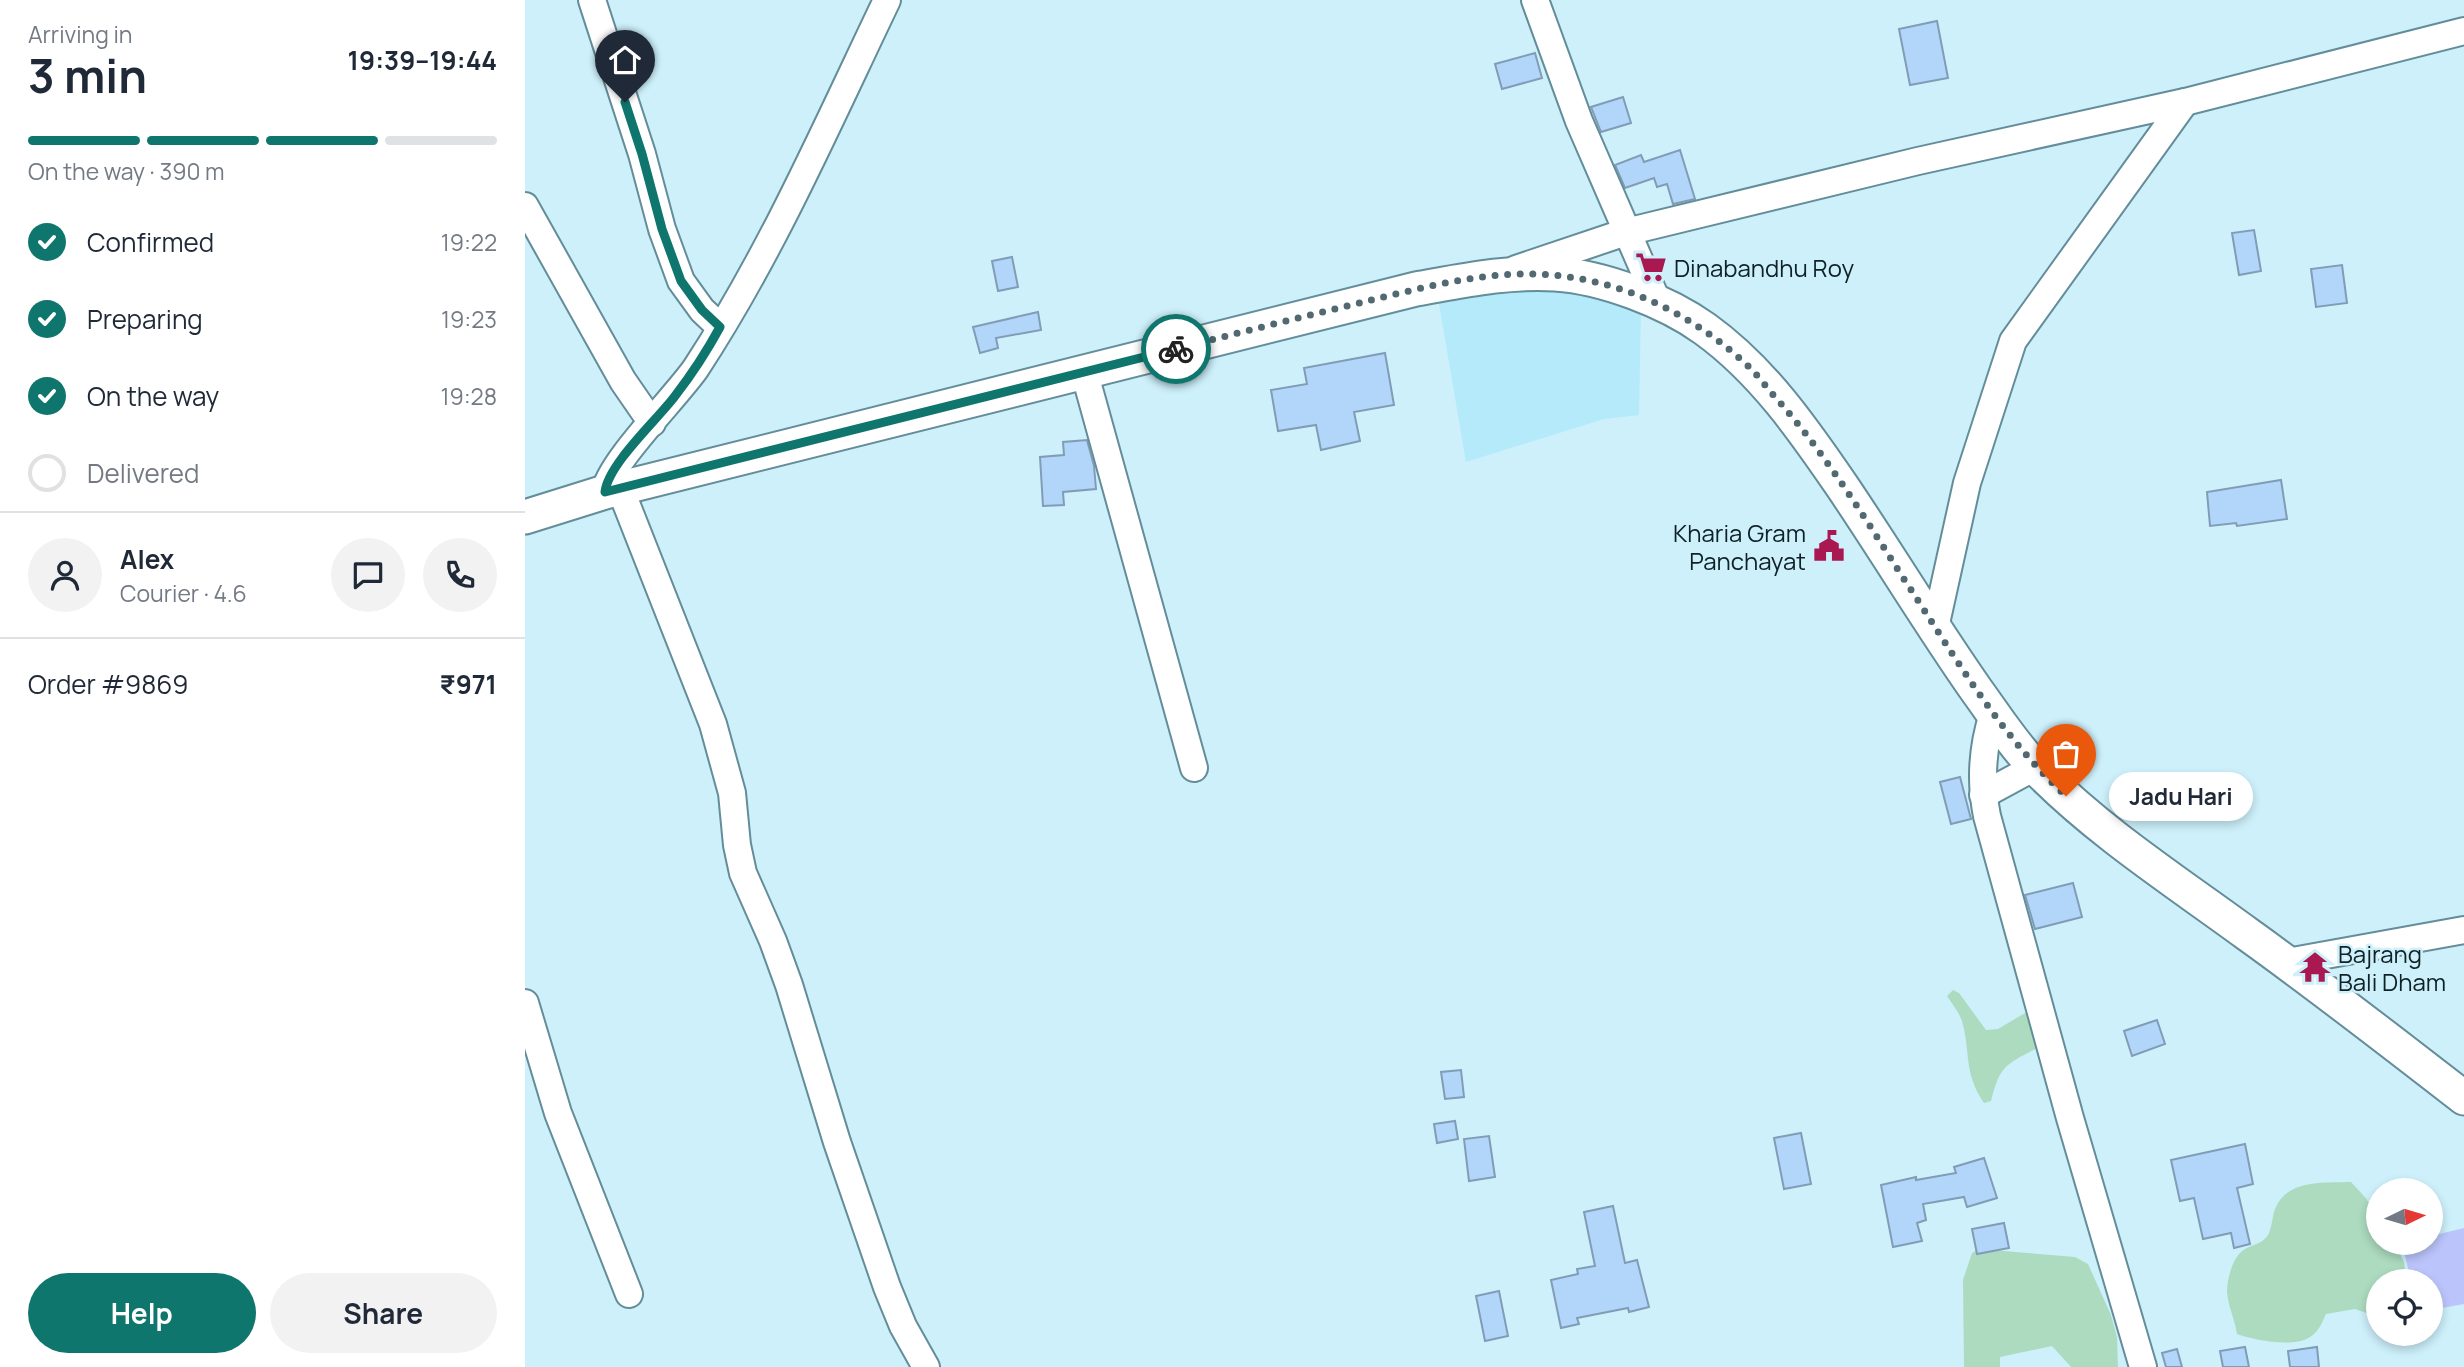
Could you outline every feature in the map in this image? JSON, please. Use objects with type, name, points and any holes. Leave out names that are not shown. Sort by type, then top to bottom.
[{"type":"main road","points":[[525,517],[613,490],[1416,289],[1499,275],[1567,276],[1601,282],[1658,303],[1704,328],[1739,358],[1804,430],[1993,714],[2035,767],[2097,824],[2287,962],[2464,1098]]},
{"type":"street","points":[[592,0],[676,268],[690,295],[720,327]]},
{"type":"street","points":[[887,0],[772,242],[694,371],[615,469],[606,485],[613,490],[713,724],[733,803],[743,873],[789,985],[837,1142],[887,1287],[926,1367]]},
{"type":"street","points":[[1535,0],[1579,121],[1658,303]]},
{"type":"street","points":[[1499,275],[1626,232],[1918,161],[2185,102],[2464,31]]},
{"type":"street","points":[[1935,628],[1967,484],[2013,341],[2185,102]]},
{"type":"street","points":[[525,206],[623,381],[652,423]]},
{"type":"street","points":[[1084,371],[1194,768]]},
{"type":"street","points":[[1993,714],[1984,748],[1983,795],[1990,830],[2143,1367]]},
{"type":"street","points":[[1983,795],[2035,767]]},
{"type":"street","points":[[2287,962],[2464,930]]},
{"type":"street","points":[[525,1003],[558,1113],[629,1294]]},
{"type":"shaded area","points":[[1506,288],[1583,290],[1641,306],[1639,415],[1604,419],[1466,462],[1438,298]]},
{"type":"shaded area","points":[[2464,1228],[2464,1304],[2443,1308],[2443,1269],[2408,1269],[2405,1255],[2443,1255],[2443,1233]]},
{"type":"green space","points":[[1953,990],[1959,993],[1986,1030],[1998,1029],[2025,1013],[2035,1020],[2039,1047],[2006,1066],[1998,1079],[1991,1101],[1984,1103],[1973,1082],[1962,1021],[1947,996]]},
{"type":"green space","points":[[2351,1182],[2366,1198],[2366,1255],[2400,1255],[2405,1269],[2366,1269],[2366,1313],[2355,1309],[2326,1314],[2313,1335],[2303,1340],[2263,1340],[2237,1334],[2227,1292],[2235,1260],[2244,1250],[2268,1235],[2275,1209],[2288,1192],[2318,1183]]},
{"type":"green space","points":[[1979,1249],[2075,1257],[2088,1264],[2111,1315],[2117,1337],[2118,1367],[2071,1367],[2052,1346],[2000,1357],[2000,1367],[1964,1367],[1963,1280],[1972,1253]]},
{"type":"building","points":[[1937,21],[1948,78],[1910,85],[1899,29]]},
{"type":"building","points":[[1535,53],[1542,78],[1502,89],[1495,64]]},
{"type":"building","points":[[1623,97],[1631,123],[1601,132],[1591,107]]},
{"type":"building","points":[[1680,150],[1695,199],[1673,204],[1667,184],[1657,187],[1654,178],[1625,188],[1615,165],[1641,155],[1644,162]]},
{"type":"building","points":[[2254,230],[2261,271],[2239,275],[2232,233]]},
{"type":"building","points":[[1012,257],[1018,287],[998,291],[992,261]]},
{"type":"building","points":[[2342,265],[2347,303],[2316,307],[2311,269]]},
{"type":"building","points":[[1038,312],[1041,330],[996,338],[998,348],[980,353],[973,327]]},
{"type":"building","points":[[1385,353],[1394,405],[1354,412],[1360,441],[1321,450],[1316,425],[1278,431],[1271,390],[1307,384],[1304,368]]},
{"type":"building","points":[[1087,440],[1094,466],[1096,489],[1063,492],[1064,505],[1043,506],[1040,457],[1064,455],[1063,442]]},
{"type":"building","points":[[2281,480],[2287,519],[2237,526],[2236,523],[2210,526],[2207,492]]},
{"type":"building","points":[[1960,777],[1971,819],[1951,824],[1940,782]]},
{"type":"building","points":[[2073,883],[2082,917],[2035,929],[2025,895]]},
{"type":"building","points":[[2157,1020],[2165,1044],[2132,1056],[2124,1031]]},
{"type":"building","points":[[1461,1070],[1464,1097],[1445,1099],[1441,1072]]},
{"type":"building","points":[[1455,1121],[1458,1139],[1437,1143],[1434,1124]]},
{"type":"building","points":[[1801,1133],[1811,1184],[1784,1189],[1774,1138]]},
{"type":"building","points":[[1489,1136],[1495,1177],[1469,1181],[1464,1139]]},
{"type":"building","points":[[2245,1144],[2253,1184],[2237,1188],[2250,1244],[2234,1248],[2231,1233],[2203,1239],[2194,1198],[2180,1201],[2171,1160]]},
{"type":"building","points":[[1984,1158],[1997,1198],[1967,1207],[1964,1197],[1923,1204],[1926,1220],[1917,1223],[1922,1241],[1893,1247],[1881,1185],[1916,1177],[1916,1180],[1956,1173],[1954,1167]]},
{"type":"building","points":[[1613,1206],[1625,1263],[1637,1260],[1649,1307],[1629,1312],[1628,1308],[1577,1318],[1579,1324],[1561,1328],[1551,1280],[1578,1274],[1577,1269],[1595,1266],[1584,1212]]},
{"type":"building","points":[[2004,1223],[2009,1248],[1977,1254],[1972,1229]]},
{"type":"building","points":[[1499,1291],[1508,1336],[1485,1341],[1476,1296]]},
{"type":"building","points":[[2245,1347],[2249,1367],[2223,1367],[2220,1351]]},
{"type":"building","points":[[2317,1347],[2319,1367],[2290,1367],[2288,1351]]},
{"type":"building","points":[[2177,1349],[2182,1367],[2166,1367],[2162,1353]]},
{"type":"way so far","points":[[1176,349],[1416,289],[1499,275],[1556,274],[1601,282],[1658,303],[1704,328],[1747,365],[1804,430],[1993,714],[2035,767],[2066,796]]},
{"type":"place","name":"Dinabandhu Roy","points":[[1651,267]]},
{"type":"place","name":"Kharia Gram Panchayat","points":[[1829,546]]},
{"type":"place","name":"Jadu Hari","points":[[2066,796]]},
{"type":"place","name":"Bajrang Bali Dham","points":[[2315,967]]},
{"type":"route","points":[[625,102],[662,229],[681,281],[702,310],[720,327],[694,371],[624,457],[608,482],[605,492],[1176,349]]}]
